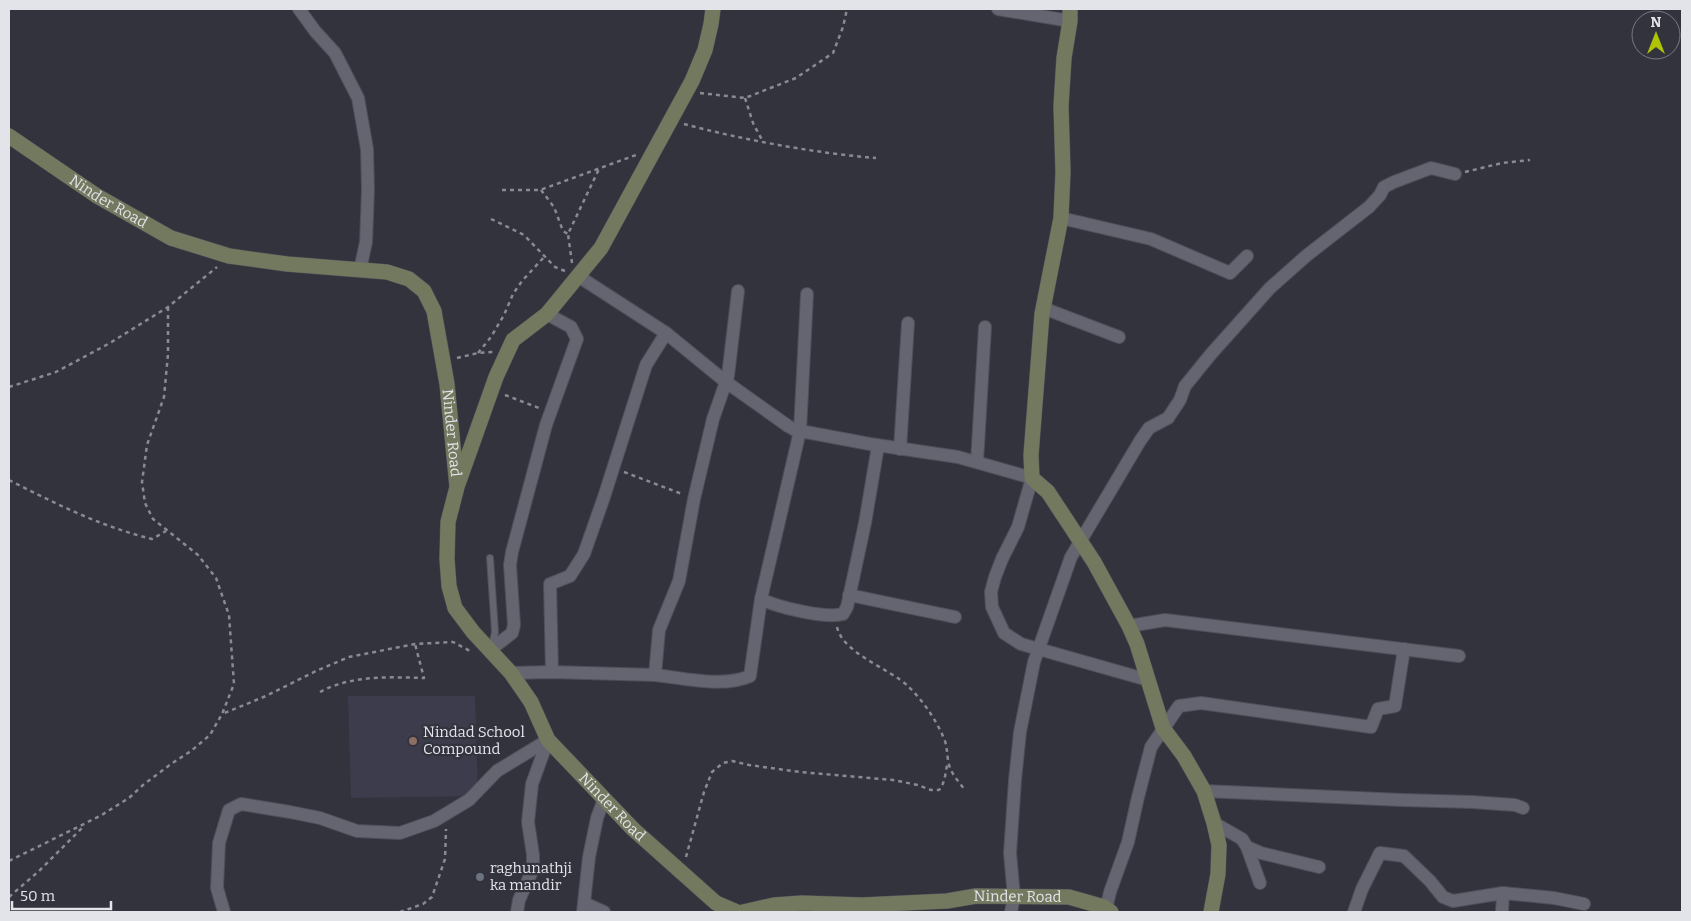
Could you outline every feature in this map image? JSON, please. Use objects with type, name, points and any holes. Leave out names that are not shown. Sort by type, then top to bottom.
[{"type":"street","points":[[299,9],[315,31],[335,53],[358,98],[367,149],[368,190],[366,242],[360,270]]},
{"type":"street","points":[[457,487],[492,390],[513,340],[547,314],[601,248],[687,91],[704,50],[713,9]]},
{"type":"street","points":[[999,9],[1070,15],[1064,58],[1061,106],[1063,172],[1061,218],[1043,308],[1031,455],[1032,478],[1018,527],[995,577],[991,592],[992,607],[1004,634],[1021,644],[1148,680]]},
{"type":"street","name":"Ninder Road","points":[[9,136],[97,196],[171,238],[229,256],[287,264],[387,272],[409,279],[424,291],[434,311],[447,384],[457,487],[448,522],[446,559],[449,586],[455,608],[474,632],[484,653],[511,673],[531,702],[548,740],[633,829],[716,903],[737,912]]},
{"type":"street","points":[[1011,912],[1014,897],[1010,853],[1015,780],[1022,723],[1038,648],[1071,557],[1080,541],[1149,428],[1168,418],[1180,400],[1185,386],[1270,288],[1369,207],[1380,195],[1384,187],[1431,168],[1455,174]]},
{"type":"street","points":[[1061,218],[1151,239],[1230,273],[1247,256]]},
{"type":"street","points":[[578,276],[666,333],[726,382],[788,426],[800,431],[878,446],[958,457],[1032,478],[1048,492],[1094,562],[1129,626],[1137,644],[1163,728],[1184,756],[1204,791],[1214,823],[1218,845],[1218,874],[1211,912]]},
{"type":"street","points":[[655,675],[660,630],[679,581],[694,499],[712,419],[728,376],[738,291]]},
{"type":"street","points":[[511,673],[552,672],[655,675],[723,682],[740,681],[750,676],[761,599],[800,431],[807,294]]},
{"type":"street","points":[[1043,308],[1120,337]]},
{"type":"street","points":[[484,653],[512,634],[514,625],[510,565],[550,412],[577,339],[571,326],[547,314]]},
{"type":"street","points":[[900,449],[908,323]]},
{"type":"street","points":[[977,462],[985,327]]},
{"type":"street","points":[[552,672],[550,584],[570,576],[584,554],[646,365],[666,333]]},
{"type":"street","points":[[761,599],[771,604],[835,616],[843,614],[847,607],[865,523],[878,446]]},
{"type":"street","points":[[849,595],[955,617]]},
{"type":"street","points":[[1129,626],[1165,620],[1459,656]]},
{"type":"street","points":[[1107,911],[1110,892],[1128,842],[1151,747],[1179,706],[1201,703],[1371,727],[1378,709],[1395,706],[1404,649]]},
{"type":"street","points":[[224,912],[218,888],[219,843],[229,810],[241,804],[312,817],[357,831],[400,833],[434,821],[469,800],[497,771],[548,740]]},
{"type":"street","points":[[518,912],[518,900],[533,870],[533,855],[528,822],[532,784],[548,740]]},
{"type":"street","points":[[1204,791],[1472,802],[1522,808]]},
{"type":"street","points":[[604,799],[597,818],[588,857],[584,908],[604,912]]},
{"type":"street","points":[[1214,823],[1242,839],[1247,847],[1260,883]]},
{"type":"street","points":[[1247,847],[1261,853],[1318,867]]},
{"type":"street","points":[[1354,912],[1362,889],[1380,853],[1404,856],[1430,881],[1451,907],[1503,894],[1538,896],[1584,904]]},
{"type":"street","points":[[1502,912],[1503,894]]},
{"type":"street","name":"Ninder Road","points":[[743,912],[774,905],[802,903],[897,908],[976,896],[1069,897],[1107,911]]},
{"type":"lane","points":[[484,653],[496,632],[490,558]]},
{"type":"path","points":[[687,91],[745,98],[796,78],[833,53],[847,9]]},
{"type":"path","points":[[745,98],[753,123],[762,141]]},
{"type":"path","points":[[670,121],[762,141],[849,156],[876,158]]},
{"type":"path","points":[[502,190],[540,190],[656,146]]},
{"type":"path","points":[[1455,174],[1502,163],[1530,160]]},
{"type":"path","points":[[578,276],[570,261],[568,234],[599,168]]},
{"type":"path","points":[[540,190],[554,207],[563,231],[568,234]]},
{"type":"path","points":[[491,219],[524,235],[555,267],[578,276]]},
{"type":"path","points":[[9,386],[56,372],[110,343],[168,307],[229,256]]},
{"type":"path","points":[[478,353],[491,337],[513,294],[545,256]]},
{"type":"path","points":[[9,861],[87,823],[129,798],[171,764],[191,752],[210,735],[222,714],[234,684],[229,615],[216,578],[198,555],[152,519],[144,503],[142,482],[147,445],[164,397],[168,354],[168,307]]},
{"type":"path","points":[[442,354],[446,357],[460,358],[488,352],[507,354]]},
{"type":"path","points":[[492,390],[550,412]]},
{"type":"path","points":[[613,468],[662,485],[694,499]]},
{"type":"path","points":[[9,480],[72,510],[131,534],[152,539],[166,531]]},
{"type":"path","points":[[683,873],[704,792],[712,772],[723,763],[732,761],[800,772],[893,780],[918,785],[931,790],[940,790],[944,785],[944,773],[948,762],[948,754],[940,728],[921,700],[908,686],[850,647],[838,631],[835,616]]},
{"type":"path","points":[[222,714],[349,658],[415,644],[453,642],[484,653]]},
{"type":"path","points":[[320,692],[341,683],[386,677],[424,678],[415,644]]},
{"type":"path","points":[[948,762],[956,779],[965,790]]},
{"type":"path","points":[[400,912],[423,904],[432,897],[445,860],[448,812]]},
{"type":"path","points":[[9,897],[39,871],[87,823]]},
{"type":"shaded area","name":"Nindad School Compound","points":[[348,696],[475,696],[478,796],[351,798]]},
{"type":"place","name":"Nindad School Compound","points":[[413,741]]},
{"type":"place","name":"raghunathji ka mandir","points":[[480,877]]}]
